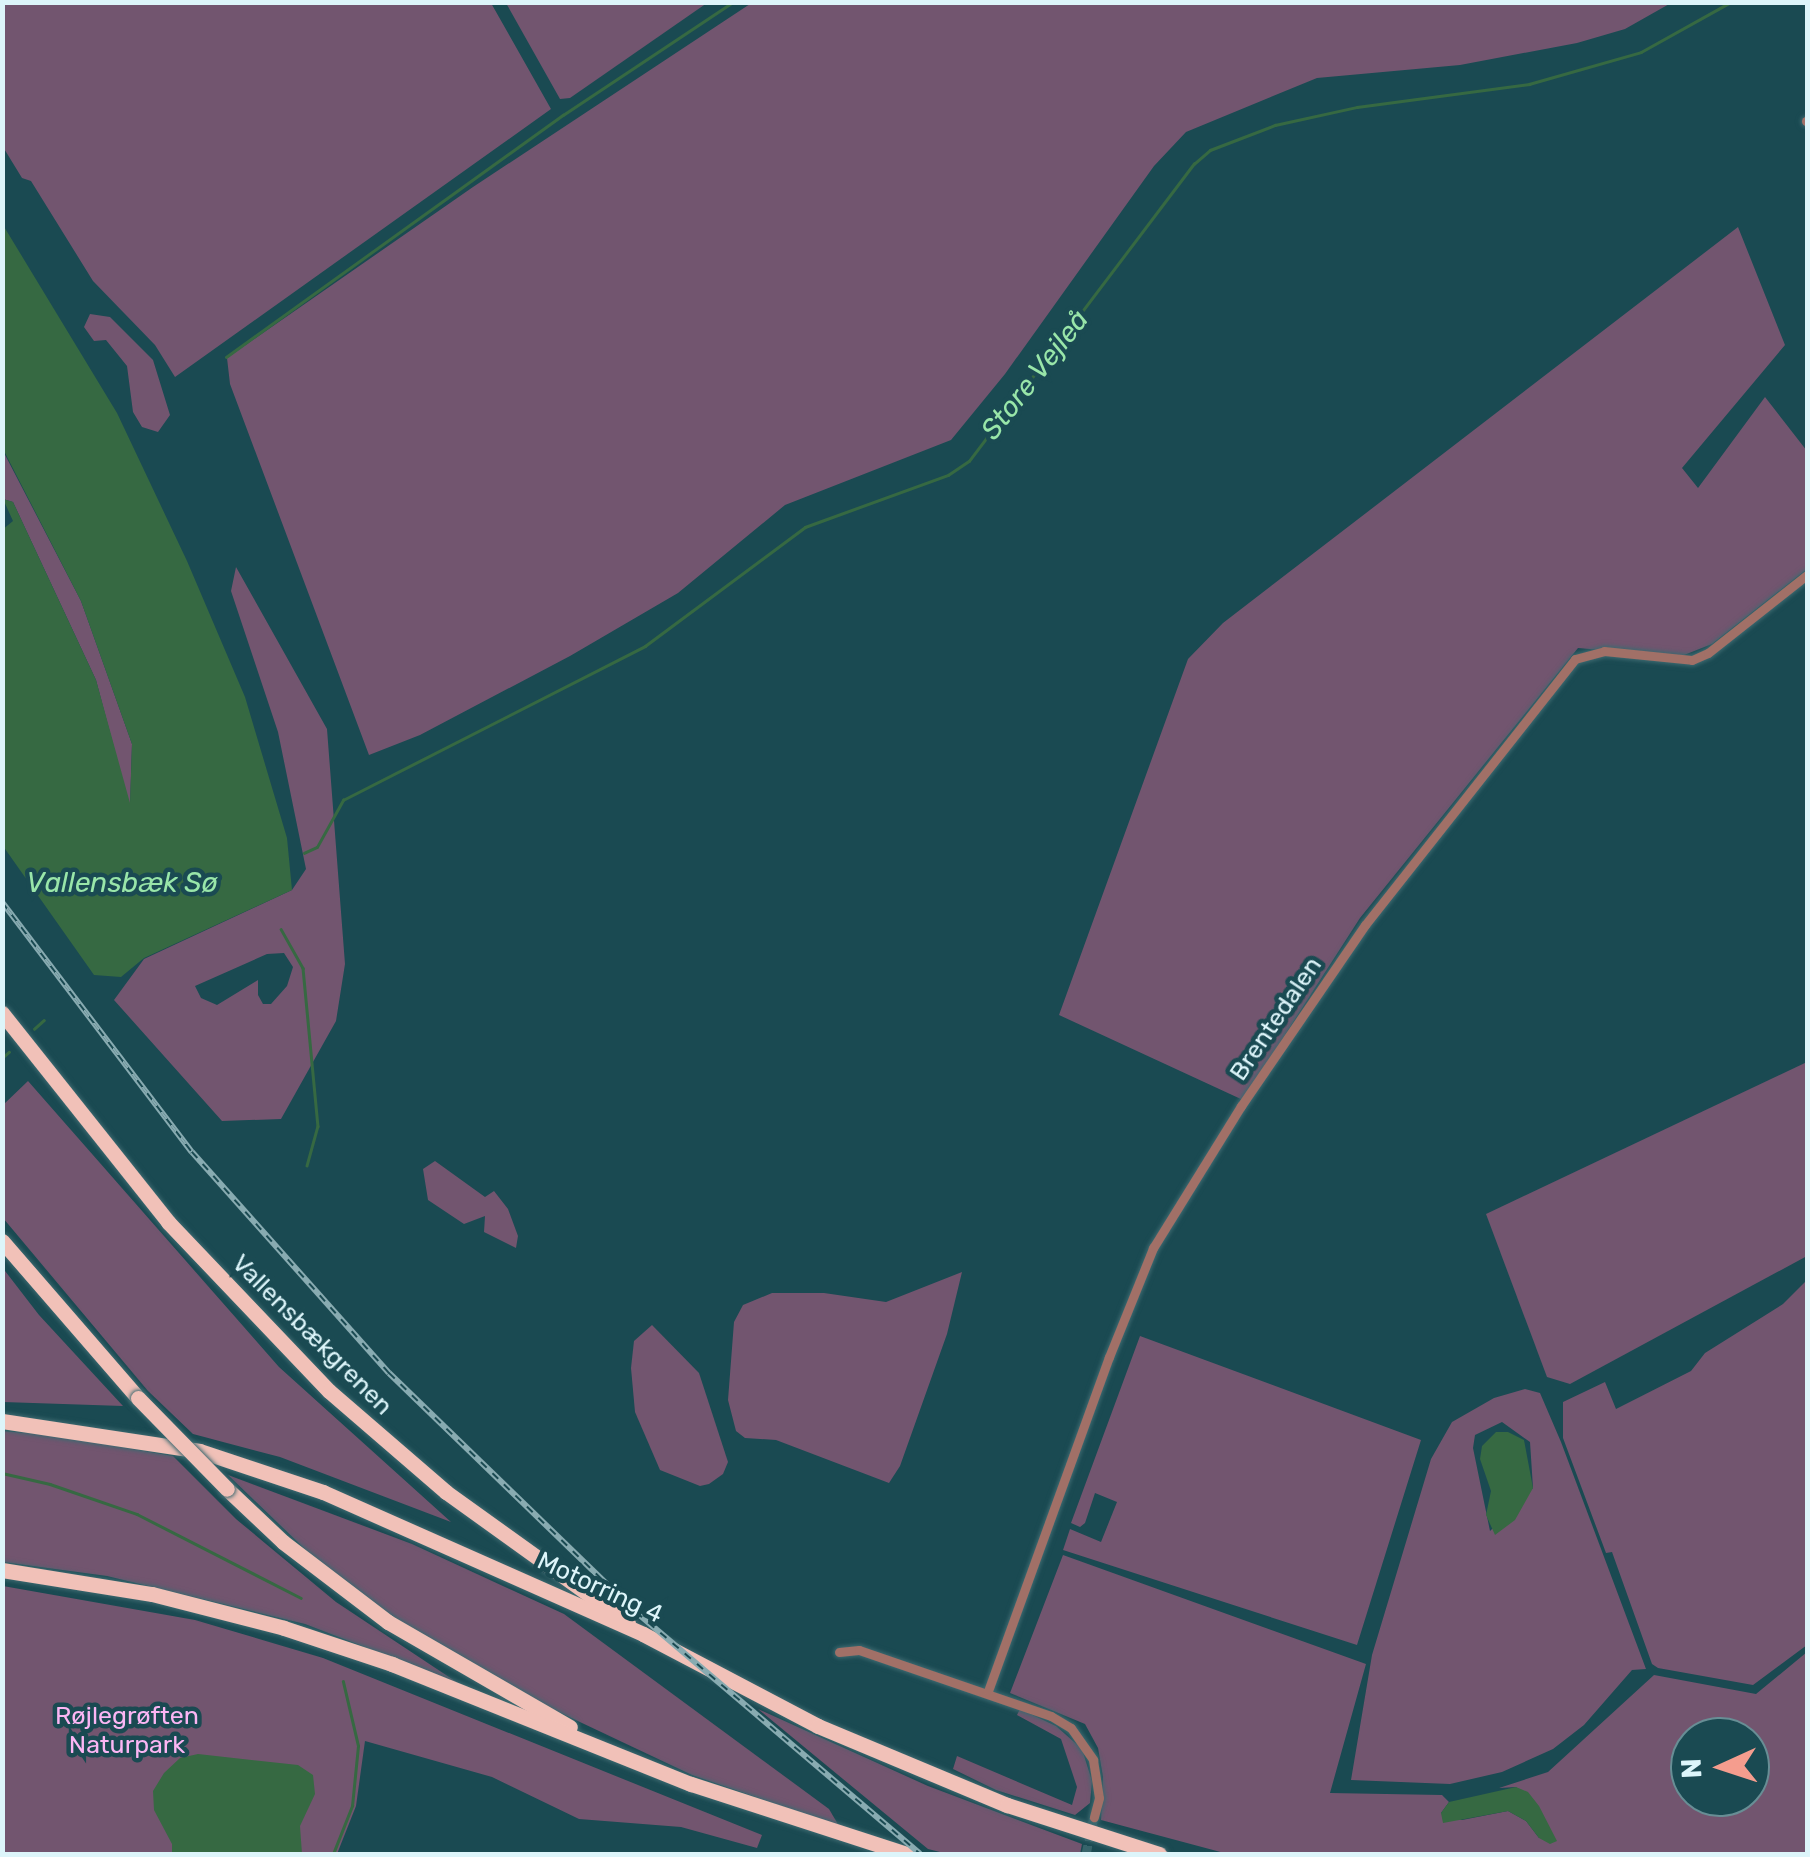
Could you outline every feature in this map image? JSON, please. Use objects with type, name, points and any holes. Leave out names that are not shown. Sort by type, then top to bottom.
[{"type":"highway","name":"Vallensbækgrenen","points":[[2,1013],[168,1222],[328,1391],[446,1492],[643,1634]]},
{"type":"highway","points":[[2,1241],[138,1398],[284,1542],[388,1622],[612,1751]]},
{"type":"highway","name":"Motorring 4","points":[[2,1420],[200,1452],[323,1492],[643,1634],[818,1726],[921,1771],[1007,1806],[1159,1854]]},
{"type":"highway","points":[[2,1570],[152,1594],[284,1628],[392,1664],[803,1824],[907,1854]]},
{"type":"street","name":"Brentedalen","points":[[988,1690],[1108,1356],[1153,1248],[1242,1106],[1365,925],[1575,659],[1604,652],[1692,660],[1708,653],[1808,574]]},
{"type":"street","points":[[839,1652],[859,1650],[988,1690],[1051,1716],[1084,1742],[1098,1778],[1094,1817]]},
{"type":"green space","points":[[753,2],[1671,3],[1625,29],[1577,43],[1460,65],[1317,78],[1186,132],[1154,166],[1005,374],[951,440],[785,505],[678,593],[570,656],[420,735],[369,755],[230,384],[227,358],[473,187]]},
{"type":"green space","points":[[2,3],[491,3],[551,109],[175,377],[155,345],[93,281],[31,181],[22,178],[3,147]]},
{"type":"green space","points":[[506,3],[707,3],[570,98],[560,99]]},
{"type":"green space","points":[[1738,227],[1785,345],[1682,468],[1698,488],[1765,397],[1807,451],[1807,569],[1712,644],[1679,657],[1578,648],[1360,918],[1243,1100],[1059,1015],[1188,659],[1223,623]]},
{"type":"green space","points":[[90,314],[110,317],[153,360],[170,415],[158,432],[142,427],[133,412],[127,366],[106,340],[94,341],[84,327]]},
{"type":"green space","points":[[2,449],[81,601],[132,744],[130,808],[96,680],[13,502],[3,499]]},
{"type":"green space","points":[[236,567],[327,729],[345,964],[336,1021],[281,1119],[222,1121],[114,1000],[144,959],[292,890],[306,869],[278,732],[231,591]],"holes":[[[284,953],[293,967],[287,986],[271,1004],[263,1004],[258,995],[258,980],[217,1005],[201,998],[195,986],[267,954]]]},
{"type":"green space","points":[[1807,1062],[1807,1256],[1570,1384],[1547,1377],[1486,1214]]},
{"type":"green space","points":[[28,1081],[279,1367],[451,1522],[280,1457],[193,1434],[148,1391],[3,1218],[3,1105]]},
{"type":"green space","points":[[435,1161],[485,1197],[494,1191],[508,1209],[518,1236],[516,1248],[484,1232],[485,1216],[464,1224],[428,1200],[423,1169]]},
{"type":"green space","points":[[2,1267],[39,1315],[123,1406],[3,1402]]},
{"type":"green space","points":[[962,1272],[947,1334],[900,1466],[889,1483],[776,1440],[745,1438],[736,1431],[728,1400],[734,1322],[743,1305],[772,1293],[824,1293],[886,1302]]},
{"type":"green space","points":[[1807,1280],[1807,1645],[1753,1685],[1658,1668],[1652,1664],[1612,1552],[1606,1553],[1563,1438],[1563,1402],[1605,1382],[1616,1409],[1691,1371],[1705,1353],[1783,1304]]},
{"type":"green space","points":[[652,1325],[699,1373],[728,1462],[723,1474],[709,1484],[700,1486],[660,1470],[635,1412],[631,1368],[634,1341]]},
{"type":"green space","points":[[1140,1336],[1421,1440],[1357,1645],[1063,1550],[1070,1529],[1101,1542],[1117,1502],[1095,1493],[1085,1523],[1080,1527],[1071,1523]]},
{"type":"green space","points":[[1525,1389],[1540,1393],[1646,1669],[1632,1670],[1584,1725],[1553,1749],[1502,1772],[1450,1784],[1351,1780],[1372,1655],[1431,1459],[1452,1422],[1494,1398]],"holes":[[[1502,1422],[1530,1442],[1533,1488],[1490,1531],[1473,1448],[1475,1435]]]},
{"type":"green space","points":[[2,1431],[52,1435],[173,1456],[236,1519],[336,1602],[458,1683],[305,1624],[107,1576],[3,1562]]},
{"type":"green space","points":[[228,1475],[412,1544],[564,1614],[829,1809],[839,1826],[692,1775],[487,1678],[335,1578]]},
{"type":"green space","points":[[1063,1555],[1366,1664],[1330,1793],[1442,1795],[1449,1802],[1441,1813],[1462,1820],[1508,1811],[1526,1821],[1539,1838],[1548,1828],[1543,1818],[1516,1787],[1499,1788],[1548,1772],[1654,1675],[1756,1694],[1807,1652],[1807,1854],[1228,1854],[1101,1820],[1103,1777],[1098,1748],[1085,1724],[1010,1693]]},
{"type":"green space","name":"Røjlegrøften Naturpark","points":[[3,1586],[195,1620],[323,1658],[762,1835],[757,1848],[681,1827],[579,1819],[492,1777],[365,1741],[356,1806],[337,1854],[3,1854]]},
{"type":"green space","points":[[758,1709],[928,1786],[1082,1844],[1080,1854],[948,1854],[928,1849]]},
{"type":"green space","points":[[1020,1709],[1056,1726],[1082,1749],[1092,1781],[1090,1803],[1075,1815],[996,1790],[953,1769],[957,1756],[1072,1805],[1077,1787],[1061,1739],[1017,1715]]},
{"type":"water","name":"Vallensbæk Sø","points":[[3,225],[117,413],[187,561],[245,697],[287,838],[292,890],[144,958],[121,977],[94,975],[3,846],[2,530],[13,521],[3,499],[13,502],[96,680],[130,803],[132,744],[81,601],[3,449]]},
{"type":"water","points":[[1496,1432],[1508,1432],[1524,1440],[1533,1488],[1515,1520],[1495,1535],[1486,1515],[1491,1491],[1480,1459],[1482,1446]]},
{"type":"water","points":[[198,1754],[298,1765],[313,1775],[315,1794],[300,1826],[302,1854],[172,1854],[172,1844],[154,1810],[153,1791],[180,1758]]},
{"type":"water","points":[[1516,1787],[1528,1792],[1539,1806],[1557,1841],[1550,1844],[1539,1838],[1526,1821],[1508,1811],[1443,1823],[1441,1813],[1449,1802]]},
{"type":"waterway","name":"Store Vejleå","points":[[226,357],[563,115],[733,2]]},
{"type":"waterway","name":"Store Vejleå","points":[[304,853],[317,847],[343,800],[645,646],[805,527],[948,475],[969,461],[1194,164],[1210,150],[1275,125],[1357,107],[1529,84],[1641,52],[1731,2]]},
{"type":"waterway","points":[[281,929],[303,968],[318,1126],[307,1166]]},
{"type":"waterway","points":[[34,1029],[44,1020]]},
{"type":"waterway","points":[[2,1058],[9,1052]]},
{"type":"waterway","points":[[2,1473],[50,1484],[137,1514],[301,1598]]},
{"type":"waterway","points":[[333,1854],[352,1806],[358,1746],[343,1682]]},
{"type":"tunnel","points":[[1086,1854],[1094,1817]]},
{"type":"railway","points":[[2,902],[192,1152],[389,1373],[636,1612],[920,1854]]}]
